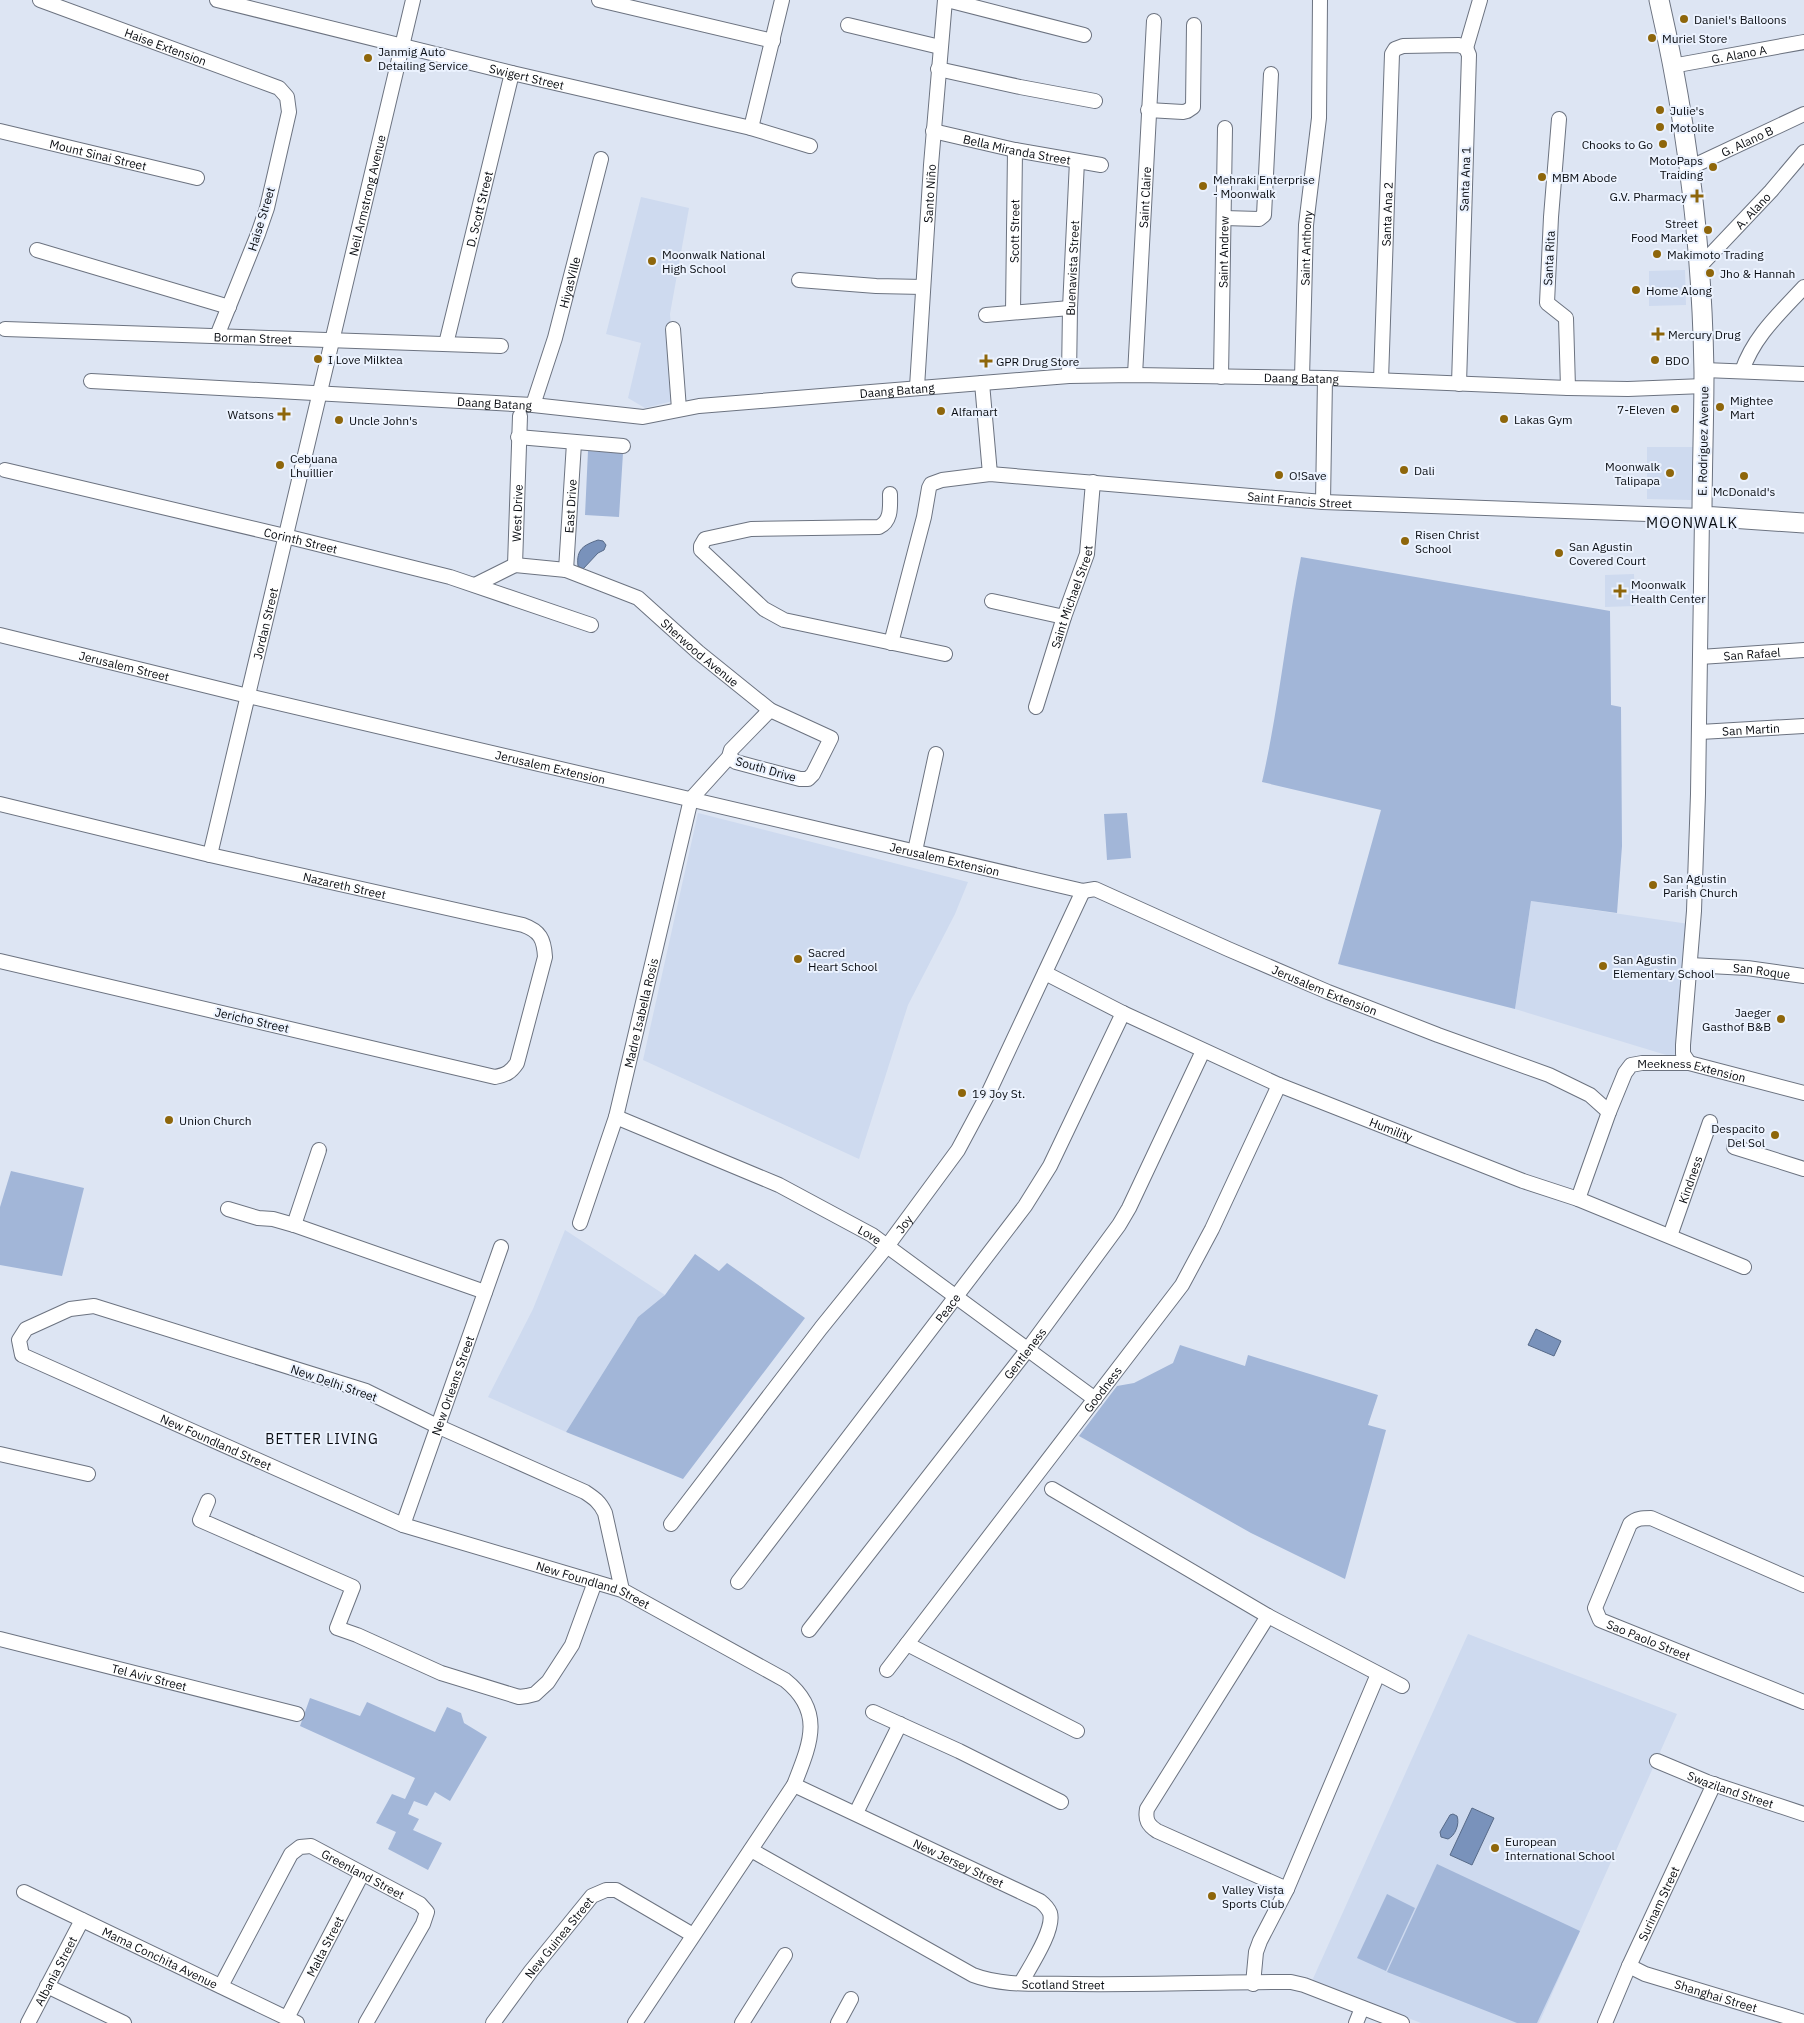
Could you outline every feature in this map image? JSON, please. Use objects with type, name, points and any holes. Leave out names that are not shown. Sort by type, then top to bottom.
[{"type":"main road","name":"E. Rodriguez Avenue","points":[[1660,0],[1689,168],[1699,267],[1704,378],[1702,516]]},
{"type":"main road","points":[[1702,516],[1804,523]]},
{"type":"street","name":"Haise Extension","points":[[40,0],[279,88],[287,97]]},
{"type":"street","name":"Swigert Street","points":[[217,0],[512,73],[750,128],[810,146]]},
{"type":"street","name":"Neil Armstrong Avenue","points":[[320,392],[413,0]]},
{"type":"street","points":[[599,0],[773,41]]},
{"type":"street","points":[[750,128],[782,0]]},
{"type":"street","points":[[946,0],[1084,35]]},
{"type":"street","name":"Santo Niño","points":[[917,387],[933,131],[946,0]]},
{"type":"street","name":"Saint Anthony","points":[[1302,378],[1306,225],[1319,118],[1320,0]]},
{"type":"street","points":[[1466,48],[1480,0]]},
{"type":"street","name":"Saint Claire","points":[[1135,375],[1154,21]]},
{"type":"street","points":[[848,25],[940,47]]},
{"type":"street","points":[[1148,110],[1183,112],[1193,107],[1194,25]]},
{"type":"street","name":"G. Alano A","points":[[1672,66],[1804,42]]},
{"type":"street","name":"Santa Ana 2","points":[[1381,380],[1392,59],[1395,49],[1403,46],[1459,45],[1466,48]]},
{"type":"street","name":"Santa Ana 1","points":[[1459,384],[1469,55],[1466,48]]},
{"type":"street","points":[[938,69],[1095,101]]},
{"type":"street","name":"D. Scott Street","points":[[446,344],[512,73]]},
{"type":"street","points":[[1224,218],[1259,220],[1265,214],[1271,74]]},
{"type":"street","name":"Haise Street","points":[[217,336],[267,208],[289,112],[287,97]]},
{"type":"street","name":"G. Alano B","points":[[1689,168],[1804,114]]},
{"type":"street","name":"Santa Rita","points":[[1559,120],[1551,217],[1547,303],[1566,318],[1568,388]]},
{"type":"street","name":"Saint Andrew","points":[[1221,377],[1226,128]]},
{"type":"street","name":"Mount Sinai Street","points":[[0,131],[197,178]]},
{"type":"street","name":"Bella Miranda Street","points":[[933,131],[1016,150],[1101,165]]},
{"type":"street","name":"Scott Street","points":[[1014,312],[1016,150]]},
{"type":"street","name":"A. Alano","points":[[1699,267],[1771,191],[1804,152]]},
{"type":"street","name":"HiyasVille","points":[[532,405],[556,338],[601,159]]},
{"type":"street","name":"Buenavista Street","points":[[1069,376],[1076,161]]},
{"type":"street","points":[[37,250],[229,307]]},
{"type":"street","points":[[799,280],[876,286],[923,287]]},
{"type":"street","points":[[1742,371],[1755,342],[1804,287]]},
{"type":"street","points":[[986,315],[1070,308]]},
{"type":"street","name":"Borman Street","points":[[4,329],[501,346]]},
{"type":"street","points":[[673,329],[679,409]]},
{"type":"street","name":"Daang Batang","points":[[91,381],[532,405],[643,417],[679,409],[917,387],[1069,376],[1135,375],[1325,378],[1628,389],[1742,371],[1804,374]]},
{"type":"street","points":[[1323,502],[1325,378]]},
{"type":"street","points":[[982,383],[990,474]]},
{"type":"street","name":"Jordan Street","points":[[210,855],[320,392]]},
{"type":"street","name":"West Drive","points":[[515,566],[520,416]]},
{"type":"street","points":[[518,437],[623,446]]},
{"type":"street","name":"East Drive","points":[[566,570],[574,443]]},
{"type":"street","name":"Corinth Street","points":[[4,470],[286,536],[450,577],[591,625]]},
{"type":"street","name":"Saint Francis Street","points":[[891,643],[931,484],[942,480],[990,474],[1323,502],[1702,516]]},
{"type":"street","name":"Saint Michael Street","points":[[1036,707],[1064,617],[1087,554],[1093,482]]},
{"type":"street","points":[[890,494],[889,517],[884,525],[879,528],[751,529],[709,537],[705,539],[701,546],[704,554],[774,616],[784,620],[945,654]]},
{"type":"street","name":"E. Rodriguez Avenue","points":[[1689,1063],[1684,1054],[1684,1045],[1694,910],[1700,732],[1702,516]]},
{"type":"street","points":[[475,585],[515,566]]},
{"type":"street","name":"Sherwood Avenue","points":[[515,566],[566,570],[638,598],[698,652],[770,710]]},
{"type":"street","points":[[992,601],[1064,617]]},
{"type":"street","name":"Jerusalem Street","points":[[0,635],[248,696]]},
{"type":"street","name":"San Rafael","points":[[1700,656],[1804,650]]},
{"type":"street","name":"Jerusalem Extension","points":[[248,696],[1082,891],[1090,889],[1100,891],[1228,950],[1328,992],[1438,1035],[1550,1075],[1590,1094],[1609,1112]]},
{"type":"street","points":[[691,799],[729,757],[731,750],[770,710]]},
{"type":"street","name":"South Drive","points":[[729,757],[736,762],[800,779],[811,777],[831,738],[770,710]]},
{"type":"street","name":"San Martin","points":[[1700,732],[1804,726]]},
{"type":"street","points":[[915,851],[936,754]]},
{"type":"street","name":"Madre Isabella Rosis","points":[[580,1223],[616,1117],[691,799]]},
{"type":"street","name":"Nazareth Street","points":[[0,804],[210,855],[523,925],[533,929],[541,936],[545,957],[517,1063],[512,1071],[505,1075]]},
{"type":"street","name":"Joy","points":[[671,1524],[888,1245],[958,1150],[988,1094],[1082,891]]},
{"type":"street","name":"Jericho Street","points":[[0,961],[484,1075],[495,1077],[505,1075]]},
{"type":"street","name":"San Roque","points":[[1690,965],[1747,968],[1804,976]]},
{"type":"street","name":"Humility","points":[[1045,974],[1203,1051],[1279,1085],[1523,1181],[1578,1199],[1744,1267]]},
{"type":"street","name":"Peace","points":[[738,1582],[1026,1206],[1040,1185],[1123,1013]]},
{"type":"street","name":"Gentleness","points":[[809,1630],[1028,1349],[1119,1224],[1129,1208],[1203,1051]]},
{"type":"street","name":"Meekness Extension","points":[[1578,1199],[1609,1112],[1626,1073],[1632,1065],[1642,1063],[1689,1063],[1804,1092]]},
{"type":"street","name":"Goodness","points":[[887,1670],[1182,1285],[1212,1229],[1279,1085]]},
{"type":"street","name":"Love","points":[[616,1117],[779,1185],[888,1245],[1095,1399]]},
{"type":"street","name":"Kindness","points":[[1670,1236],[1710,1122]]},
{"type":"street","points":[[1734,1147],[1804,1169]]},
{"type":"street","points":[[294,1225],[319,1150]]},
{"type":"street","points":[[228,1208],[258,1218],[273,1219],[294,1225],[485,1292]]},
{"type":"street","name":"New Orleans Street","points":[[403,1525],[501,1246]]},
{"type":"street","name":"New Delhi Street","points":[[22,1355],[19,1340],[26,1329],[70,1309],[94,1306],[366,1391],[437,1426],[585,1492],[594,1498],[601,1504],[605,1513],[622,1590]]},
{"type":"street","name":"New Foundland Street","points":[[22,1355],[403,1525],[622,1590],[785,1680],[798,1691],[805,1700],[809,1710],[810,1728],[805,1757],[794,1785],[635,2023]]},
{"type":"street","points":[[0,1454],[88,1474]]},
{"type":"street","points":[[1052,1489],[1268,1616],[1402,1686]]},
{"type":"street","points":[[208,1500],[200,1520],[353,1587],[337,1628],[441,1673],[519,1697],[535,1694],[553,1675],[572,1645],[595,1582]]},
{"type":"street","name":"Sao Paolo Street","points":[[1804,1585],[1651,1518],[1644,1518],[1630,1524],[1595,1608],[1600,1620],[1804,1702]]},
{"type":"street","points":[[1268,1616],[1147,1809],[1146,1822],[1157,1831],[1288,1889]]},
{"type":"street","name":"Tel Aviv Street","points":[[0,1639],[298,1714]]},
{"type":"street","points":[[907,1644],[1077,1731]]},
{"type":"street","points":[[1253,1984],[1256,1952],[1260,1941],[1288,1889],[1378,1674]]},
{"type":"street","points":[[873,1712],[960,1751],[1061,1802]]},
{"type":"street","points":[[856,1813],[900,1724]]},
{"type":"street","name":"Swaziland Street","points":[[1657,1761],[1714,1784],[1803,1812]]},
{"type":"street","name":"Surinam Street","points":[[1605,2023],[1629,1966],[1714,1784]]},
{"type":"street","name":"New Jersey Street","points":[[794,1785],[1040,1901],[1046,1906],[1050,1912],[1050,1928],[1021,1983]]},
{"type":"street","name":"Greenland Street","points":[[221,1986],[295,1849],[311,1846],[420,1904],[427,1912],[423,1924],[366,2023]]},
{"type":"street","name":"Scotland Street","points":[[752,1850],[973,1975],[995,1982],[1297,1983],[1402,2023]]},
{"type":"street","name":"Malta Street","points":[[292,2021],[362,1874]]},
{"type":"street","name":"New Guinea Street","points":[[493,2023],[531,1971],[592,1896],[599,1892],[616,1890],[693,1935]]},
{"type":"street","name":"Mama Conchita Avenue","points":[[24,1892],[292,2021]]},
{"type":"street","name":"Albania Street","points":[[28,2023],[82,1920]]},
{"type":"street","points":[[742,2023],[785,1955]]},
{"type":"street","name":"Shanghai Street","points":[[1629,1966],[1645,1974],[1804,2022]]},
{"type":"street","points":[[47,1986],[124,2023]]},
{"type":"street","points":[[838,2023],[851,1999]]},
{"type":"street","points":[[1356,2023],[1362,2008]]},
{"type":"shaded area","name":"Moonwalk National High School","points":[[641,197],[689,208],[670,314],[677,400],[645,408],[628,398],[641,343],[606,334]]},
{"type":"shaded area","points":[[1685,270],[1686,305],[1649,306],[1649,271]]},
{"type":"shaded area","name":"Moonwalk Talipapa","points":[[1647,447],[1693,447],[1693,500],[1647,499]]},
{"type":"shaded area","points":[[588,451],[623,453],[619,517],[585,515]]},
{"type":"shaded area","points":[[598,540],[603,541],[606,545],[604,550],[598,553],[583,569],[578,566],[578,555],[582,548]]},
{"type":"shaded area","points":[[1301,557],[1610,611],[1611,705],[1621,707],[1622,846],[1617,913],[1531,901],[1515,1009],[1338,964],[1381,810],[1262,782]]},
{"type":"shaded area","name":"Moonwalk Health Center","points":[[1634,574],[1635,606],[1605,607],[1605,575]]},
{"type":"shaded area","name":"Sacred Heart School","points":[[698,813],[968,882],[955,914],[908,1005],[859,1159],[643,1060]]},
{"type":"shaded area","points":[[1127,813],[1131,858],[1107,860],[1104,814]]},
{"type":"shaded area","name":"San Agustin Elementary School","points":[[1531,901],[1689,924],[1676,1058],[1515,1009]]},
{"type":"shaded area","points":[[11,1171],[84,1188],[62,1276],[0,1265],[0,1207]]},
{"type":"shaded area","points":[[565,1230],[665,1295],[638,1317],[566,1432],[488,1397],[533,1309]]},
{"type":"shaded area","points":[[695,1254],[719,1271],[727,1263],[805,1318],[683,1479],[566,1432],[638,1317],[665,1295]]},
{"type":"shaded area","points":[[1536,1329],[1561,1341],[1554,1356],[1528,1345]]},
{"type":"shaded area","points":[[1180,1345],[1245,1366],[1248,1355],[1378,1395],[1368,1425],[1386,1430],[1345,1579],[1251,1533],[1079,1436],[1117,1386],[1134,1383],[1173,1363]]},
{"type":"shaded area","name":"European International School","points":[[1468,1634],[1677,1714],[1539,2023],[1421,2023],[1312,1981]]},
{"type":"shaded area","points":[[310,1698],[360,1716],[367,1702],[435,1732],[447,1707],[461,1713],[464,1723],[487,1737],[450,1801],[435,1792],[427,1806],[414,1801],[408,1814],[419,1819],[413,1830],[442,1843],[428,1870],[388,1849],[396,1832],[376,1823],[392,1794],[405,1799],[415,1778],[300,1726]]},
{"type":"shaded area","points":[[1472,1808],[1494,1818],[1472,1865],[1450,1855]]},
{"type":"shaded area","points":[[1453,1814],[1458,1819],[1455,1833],[1448,1839],[1441,1837],[1440,1832],[1450,1815]]},
{"type":"shaded area","points":[[1437,1864],[1580,1931],[1537,2023],[1517,2023],[1387,1972]]},
{"type":"shaded area","points":[[1387,1894],[1415,1908],[1386,1971],[1357,1958]]},
{"type":"place","name":"Daniel's Balloons","points":[[1684,19]]},
{"type":"place","name":"Muriel Store","points":[[1652,38]]},
{"type":"place","name":"Janmig Auto Detailing Service","points":[[368,58]]},
{"type":"place","name":"Julie's","points":[[1660,110]]},
{"type":"place","name":"Motolite","points":[[1660,127]]},
{"type":"place","name":"Chooks to Go","points":[[1663,144]]},
{"type":"place","name":"MotoPaps Traiding","points":[[1713,167]]},
{"type":"place","name":"MBM Abode","points":[[1542,177]]},
{"type":"place","name":"Mehraki Enterprise - Moonwalk","points":[[1203,186]]},
{"type":"place","name":"G.V. Pharmacy","points":[[1697,196]]},
{"type":"place","name":"Street Food Market","points":[[1708,230]]},
{"type":"place","name":"Makimoto Trading","points":[[1657,254]]},
{"type":"place","name":"Moonwalk National High School","points":[[652,261]]},
{"type":"place","name":"Jho & Hannah","points":[[1710,273]]},
{"type":"place","name":"Home Along","points":[[1636,290]]},
{"type":"place","name":"Mercury Drug","points":[[1658,334]]},
{"type":"place","name":"I Love Milktea","points":[[318,359]]},
{"type":"place","name":"BDO","points":[[1655,360]]},
{"type":"place","name":"GPR Drug Store","points":[[986,361]]},
{"type":"place","name":"Mightee Mart","points":[[1720,407]]},
{"type":"place","name":"7-Eleven","points":[[1675,409]]},
{"type":"place","name":"Alfamart","points":[[941,411]]},
{"type":"place","name":"Watsons","points":[[284,414]]},
{"type":"place","name":"Lakas Gym","points":[[1504,419]]},
{"type":"place","name":"Uncle John's","points":[[339,420]]},
{"type":"place","name":"Cebuana Lhuillier","points":[[280,465]]},
{"type":"place","name":"Dali","points":[[1404,470]]},
{"type":"place","name":"Moonwalk Talipapa","points":[[1670,473]]},
{"type":"place","name":"O!Save","points":[[1279,475]]},
{"type":"place","name":"McDonald's","points":[[1744,476]]},
{"type":"place","name":"Risen Christ School","points":[[1405,541]]},
{"type":"place","name":"San Agustin Covered Court","points":[[1559,553]]},
{"type":"place","name":"Moonwalk Health Center","points":[[1620,591]]},
{"type":"place","name":"San Agustin Parish Church","points":[[1653,885]]},
{"type":"place","name":"Sacred Heart School","points":[[798,959]]},
{"type":"place","name":"San Agustin Elementary School","points":[[1603,966]]},
{"type":"place","name":"Jaeger Gasthof B&B","points":[[1781,1019]]},
{"type":"place","name":"19 Joy St.","points":[[962,1093]]},
{"type":"place","name":"Union Church","points":[[169,1120]]},
{"type":"place","name":"Despacito Del Sol","points":[[1775,1135]]},
{"type":"place","name":"European International School","points":[[1495,1848]]},
{"type":"place","name":"Valley Vista Sports Club","points":[[1212,1896]]},
{"type":"district","name":"MOONWALK","points":[[1692,522]]},
{"type":"district","name":"BETTER LIVING","points":[[322,1439]]}]
